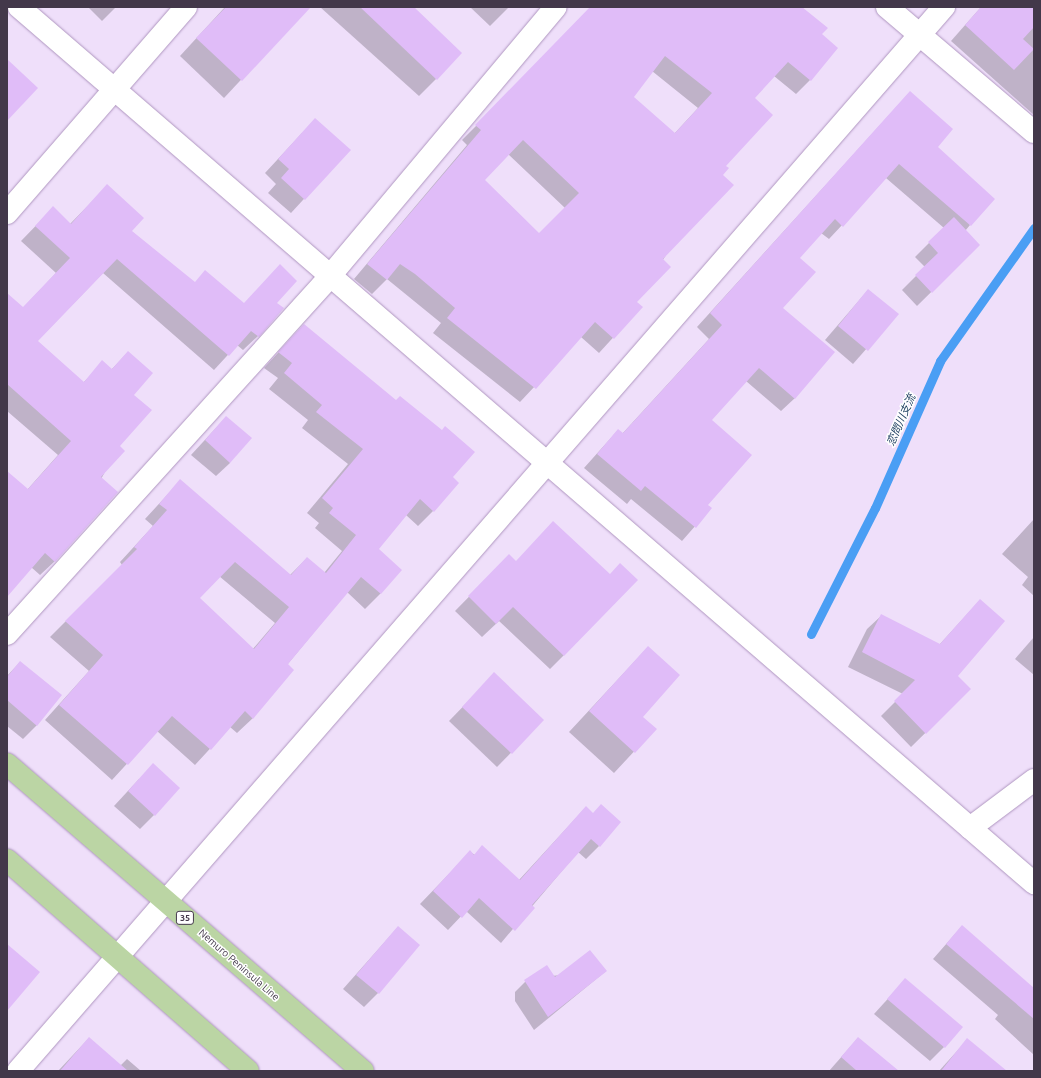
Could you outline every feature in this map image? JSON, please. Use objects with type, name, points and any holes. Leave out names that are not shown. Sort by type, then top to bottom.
[{"type":"main road","name":"Nemuro Peninsula Line","points":[[7,764],[165,902],[363,1071]]},
{"type":"main road","points":[[7,860],[248,1071]]},
{"type":"street","points":[[19,7],[546,464],[1034,883]]},
{"type":"street","points":[[7,213],[186,7]]},
{"type":"street","points":[[7,634],[330,276],[556,7]]},
{"type":"street","points":[[887,7],[1034,132]]},
{"type":"street","points":[[18,1071],[116,956],[165,902],[944,7]]},
{"type":"street","points":[[970,828],[1034,780]]},
{"type":"building","points":[[226,7],[311,7],[242,81],[196,38]]},
{"type":"building","points":[[360,7],[414,7],[462,53],[437,80]]},
{"type":"building","points":[[590,7],[802,7],[828,28],[822,34],[838,48],[811,81],[788,62],[755,98],[773,115],[726,166],[729,168],[723,175],[734,185],[663,259],[671,267],[637,302],[643,307],[614,339],[595,322],[536,389],[447,318],[455,308],[415,274],[400,264],[387,280],[367,264],[481,130],[475,125]],"holes":[[[665,56],[712,93],[675,133],[634,97]],[[523,140],[579,193],[539,233],[485,180]]]},
{"type":"building","points":[[981,7],[1034,7],[1034,27],[1023,39],[1034,49],[1014,70],[965,25]]},
{"type":"building","points":[[7,59],[38,88],[7,121]]},
{"type":"building","points":[[910,91],[953,129],[938,147],[995,199],[971,226],[899,164],[843,227],[835,219],[800,258],[816,272],[783,308],[835,352],[795,399],[759,368],[712,420],[752,455],[708,505],[712,508],[696,528],[645,486],[641,491],[597,454],[618,429],[623,433],[722,325],[710,313]]},
{"type":"building","points":[[315,118],[351,150],[305,200],[281,178],[289,169],[278,159]]},
{"type":"building","points":[[107,184],[144,218],[132,231],[195,282],[205,270],[244,303],[280,264],[297,281],[277,303],[284,308],[259,337],[251,331],[229,356],[117,259],[38,341],[84,382],[102,360],[112,369],[128,351],[153,373],[134,395],[152,410],[120,446],[125,451],[101,477],[118,492],[55,562],[45,553],[7,597],[7,471],[28,489],[71,441],[7,384],[7,293],[23,307],[70,258],[35,226],[53,206],[71,224]]},
{"type":"building","points":[[954,217],[980,245],[932,293],[915,275],[938,253],[928,242]]},
{"type":"building","points":[[868,289],[899,314],[868,351],[838,326]]},
{"type":"building","points":[[304,324],[396,400],[400,396],[442,430],[445,426],[475,452],[453,477],[459,483],[434,512],[420,499],[379,549],[402,570],[381,594],[361,577],[288,664],[294,670],[253,719],[245,711],[211,750],[172,716],[128,765],[59,705],[103,655],[65,621],[137,549],[134,547],[167,510],[159,504],[180,479],[291,575],[307,557],[326,573],[356,535],[329,513],[333,508],[322,498],[363,449],[316,412],[322,405],[284,373],[292,363],[278,352]],"holes":[[[235,562],[289,607],[254,649],[200,598]]]},
{"type":"building","points":[[226,416],[252,438],[230,463],[205,440]]},
{"type":"building","points":[[553,521],[610,574],[620,563],[638,580],[564,656],[513,607],[496,624],[468,596],[509,554],[516,561]]},
{"type":"building","points":[[980,599],[1005,621],[958,676],[971,689],[926,734],[894,701],[915,680],[862,652],[881,614],[940,644]]},
{"type":"building","points":[[648,646],[680,675],[643,717],[657,729],[635,753],[589,711]]},
{"type":"building","points":[[20,661],[62,695],[37,726],[7,700],[7,677]]},
{"type":"building","points":[[494,672],[544,720],[512,754],[462,707]]},
{"type":"building","points":[[153,763],[180,788],[155,816],[128,791]]},
{"type":"building","points":[[601,804],[621,822],[600,847],[591,839],[532,905],[535,908],[515,931],[479,898],[462,918],[433,891],[470,850],[474,855],[482,845],[520,880],[586,806],[593,813]]},
{"type":"building","points":[[962,925],[1034,988],[1034,1019],[946,944]]},
{"type":"building","points":[[398,926],[420,945],[379,994],[356,975]]},
{"type":"building","points":[[7,944],[40,972],[7,1011]]},
{"type":"building","points":[[590,950],[607,971],[548,1017],[524,980],[547,965],[555,977]]},
{"type":"building","points":[[905,978],[963,1027],[945,1048],[887,999]]},
{"type":"building","points":[[89,1037],[128,1071],[60,1071]]},
{"type":"building","points":[[858,1037],[899,1071],[857,1071],[841,1057]]},
{"type":"building","points":[[967,1038],[1007,1071],[941,1071]]},
{"type":"waterway","name":"恋問川支流","points":[[811,634],[875,508],[940,361],[1034,228]]}]
